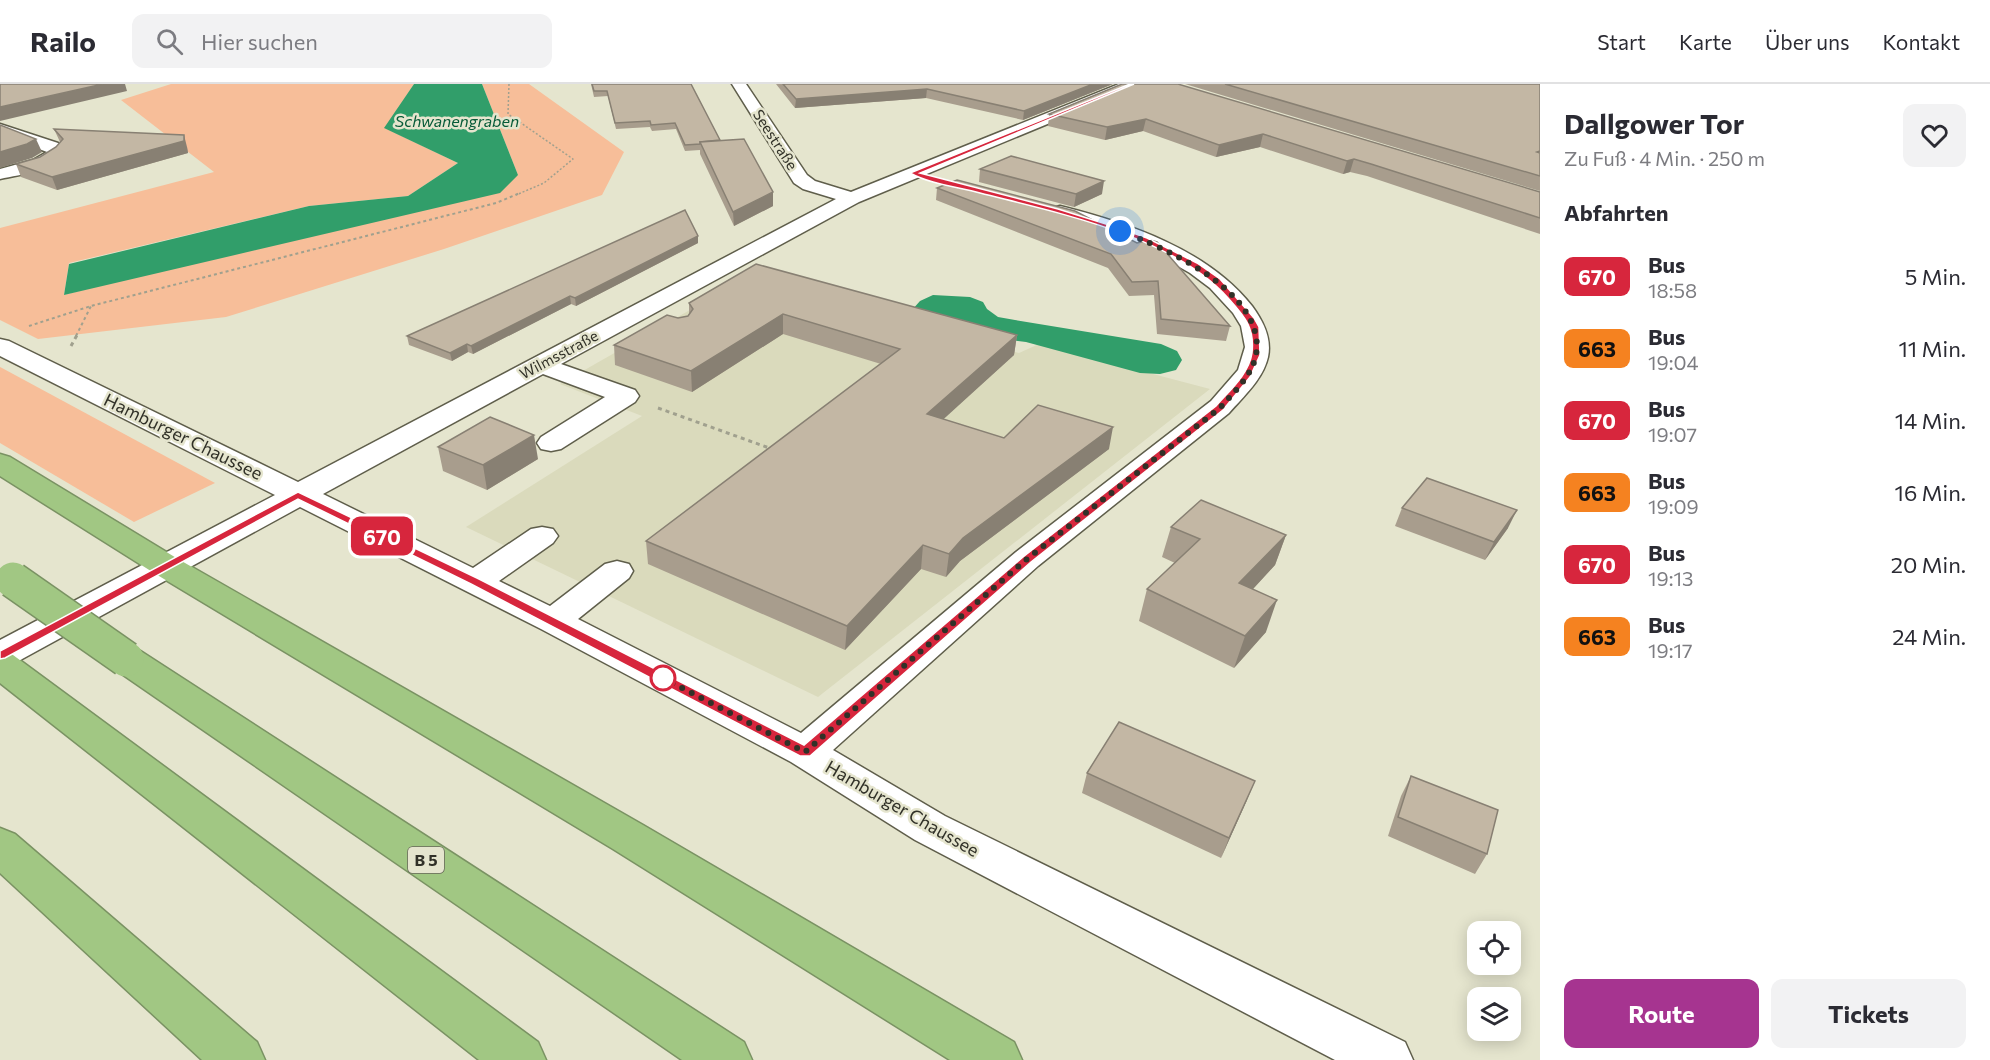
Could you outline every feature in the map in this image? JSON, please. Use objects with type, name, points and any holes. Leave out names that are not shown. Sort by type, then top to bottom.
[{"type":"highway","points":[[0,463],[166,566],[628,837],[996,1060]]},
{"type":"highway","name":"B 5","points":[[6,576],[126,659],[726,1060]]},
{"type":"highway","points":[[0,664],[520,1060]]},
{"type":"highway","points":[[0,846],[238,1060]]},
{"type":"street","name":"Seestraße","points":[[739,84],[800,179],[809,185],[852,198]]},
{"type":"street","name":"Wilmsstraße","points":[[0,655],[852,198],[1132,84]]},
{"type":"street","points":[[0,129],[52,147],[57,151],[54,156],[43,161],[0,174]]},
{"type":"street","points":[[914,173],[958,185]]},
{"type":"street","points":[[805,752],[1027,559],[1220,408],[1246,377],[1256,355],[1255,327],[1250,318],[1217,281],[1194,265],[1144,240],[1034,205]]},
{"type":"street","points":[[634,315],[660,323]]},
{"type":"street","name":"Hamburger Chaussee","points":[[0,346],[553,621],[805,752],[930,828],[1387,1060]]},
{"type":"street","points":[[540,365],[626,396]]},
{"type":"street","points":[[550,443],[626,396]]},
{"type":"street","points":[[475,582],[542,536]]},
{"type":"street","points":[[553,621],[617,571]]},
{"type":"path","points":[[24,327],[91,306],[496,203],[544,183],[573,159],[508,114],[509,84]]},
{"type":"path","points":[[68,352],[85,323],[91,306]]},
{"type":"path","points":[[626,396],[775,450]]},
{"type":"shaded area","points":[[171,84],[414,84],[385,128],[458,163],[408,196],[309,206],[69,263],[64,295],[518,175],[482,84],[529,84],[624,152],[602,195],[444,249],[226,317],[38,339],[0,320],[0,228],[214,172],[121,100]]},
{"type":"shaded area","points":[[746,278],[1019,353],[1039,344],[1210,389],[818,697],[466,527],[642,416],[560,384]]},
{"type":"shaded area","points":[[0,367],[215,483],[134,522],[0,443]]},
{"type":"water","name":"Schwanengraben","points":[[414,84],[482,84],[518,175],[500,193],[64,295],[69,264],[309,206],[408,196],[458,163],[384,128]]},
{"type":"water","points":[[933,295],[970,297],[983,302],[987,309],[998,317],[1161,344],[1177,351],[1182,360],[1176,370],[1160,374],[1140,373],[1011,340],[912,310],[920,301]]},
{"type":"building","points":[[0,84],[103,84],[0,107]]},
{"type":"building","points":[[592,84],[691,84],[720,140],[685,145],[675,123],[651,125],[650,121],[615,123],[607,91],[594,91]]},
{"type":"building","points":[[783,84],[1093,84],[1024,111],[927,89],[796,99]]},
{"type":"building","points":[[1122,84],[1178,84],[1540,192],[1540,218],[1371,164],[1354,159],[1347,161],[1263,134],[1219,145],[1146,119],[1107,127],[1049,114]]},
{"type":"building","points":[[1225,84],[1540,84],[1540,151],[1537,152],[1540,153],[1540,176]]},
{"type":"building","points":[[0,125],[36,139],[0,152]]},
{"type":"building","points":[[54,129],[184,135],[184,141],[52,177],[16,164],[40,157],[56,147],[63,139]]},
{"type":"building","points":[[744,139],[773,192],[733,212],[700,142]]},
{"type":"building","points":[[1011,156],[1104,181],[1076,194],[980,169]]},
{"type":"building","points":[[957,180],[1075,211],[1137,243],[1150,240],[1157,242],[1230,326],[1161,319],[1158,281],[1132,282],[1111,254],[937,188]]},
{"type":"building","points":[[685,210],[698,236],[575,298],[570,296],[471,346],[467,344],[450,353],[407,336]]},
{"type":"building","points":[[756,264],[1017,335],[927,414],[1004,438],[1038,405],[1113,427],[963,538],[949,554],[923,545],[847,626],[646,541],[900,349],[783,314],[691,371],[614,345],[667,315],[678,318],[688,316],[693,309],[689,303]]},
{"type":"building","points":[[490,417],[534,435],[483,465],[438,447]]},
{"type":"building","points":[[1427,478],[1517,510],[1494,542],[1402,508]]},
{"type":"building","points":[[1201,500],[1286,535],[1239,583],[1277,600],[1245,636],[1147,589],[1200,539],[1171,527]]},
{"type":"building","points":[[1119,722],[1255,781],[1229,838],[1087,773]]},
{"type":"building","points":[[1411,776],[1498,810],[1487,854],[1398,817]]},
{"type":"bus line","name":"670","points":[[0,654],[298,495],[475,582],[805,752],[1027,559],[1220,408],[1246,377],[1256,355],[1255,327],[1250,318],[1217,281],[1194,265],[1164,249],[1120,231],[1056,210],[914,173],[1131,84]]},
{"type":"route","points":[[663,678],[805,752],[1027,559],[1220,408],[1246,377],[1256,355],[1255,327],[1250,318],[1217,281],[1194,265],[1164,249],[1120,231]]}]
